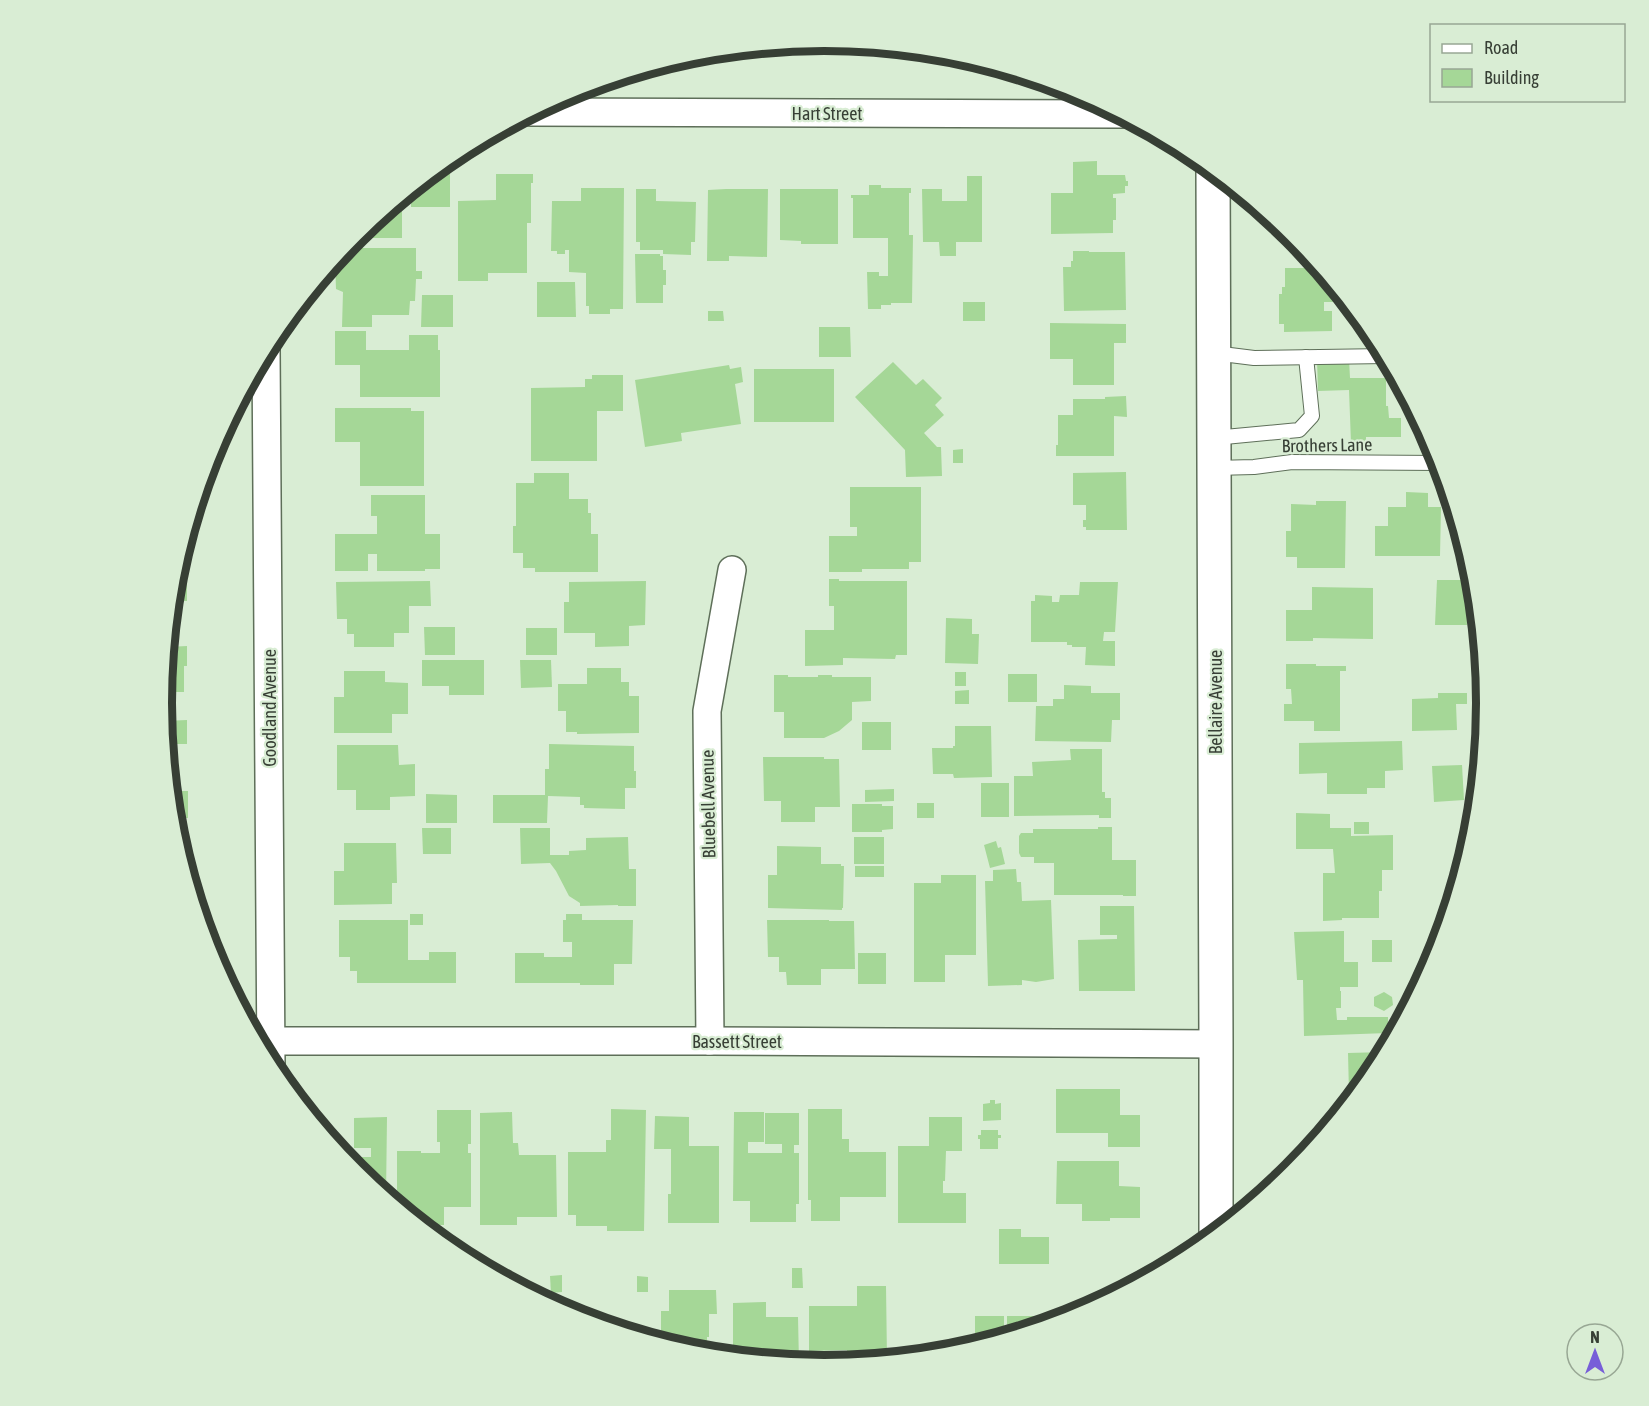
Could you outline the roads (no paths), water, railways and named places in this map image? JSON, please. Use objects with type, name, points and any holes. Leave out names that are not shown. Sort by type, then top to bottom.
[{"type":"street","name":"Hart Street","points":[[550,112],[1104,114]]},
{"type":"street","name":"Bellaire Avenue","points":[[1213,180],[1216,1224]]},
{"type":"street","name":"Goodland Avenue","points":[[266,367],[267,1040]]},
{"type":"street","name":"Bluebell Avenue","points":[[710,1041],[707,711],[732,570]]},
{"type":"street","name":"Bassett Street","points":[[272,1049],[710,1041],[1216,1044]]},
{"type":"lane","points":[[1214,353],[1254,358],[1376,356]]},
{"type":"lane","points":[[1214,453],[1299,430],[1312,416],[1306,357]]},
{"type":"lane","name":"Brothers Lane","points":[[1214,453],[1254,467],[1292,462],[1430,462]]}]
